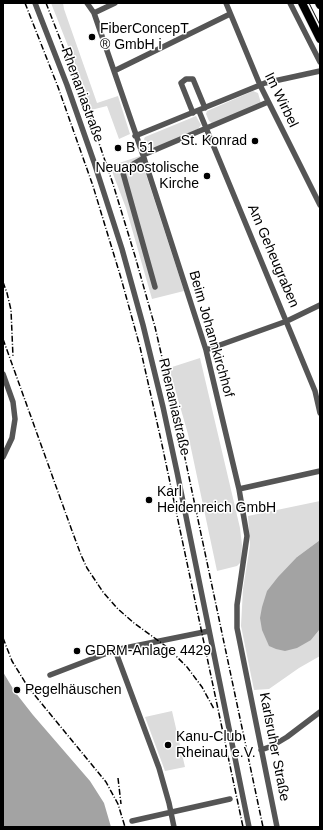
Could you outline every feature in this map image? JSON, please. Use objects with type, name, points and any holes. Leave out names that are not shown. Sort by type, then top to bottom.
[{"type":"highway","points":[[302,3],[320,39]]},
{"type":"street","name":"Rhenaniastraße","points":[[35,3],[94,160],[120,242],[135,296],[163,407],[205,606],[249,827]]},
{"type":"street","name":"Beim Johannkirchhof","points":[[87,3],[94,13],[206,350],[239,489],[247,536],[237,605],[237,628],[246,671]]},
{"type":"street","points":[[94,13],[115,3]]},
{"type":"street","name":"Im Wirbel","points":[[226,3],[260,85],[320,205]]},
{"type":"street","points":[[290,3],[320,62]]},
{"type":"street","points":[[114,72],[230,14]]},
{"type":"street","points":[[135,136],[260,85],[320,71]]},
{"type":"street","name":"Am Geheugraben","points":[[205,108],[193,79],[186,79],[181,83],[196,112],[207,129],[287,321],[318,391],[320,413]]},
{"type":"street","points":[[156,287],[123,173],[125,169],[143,157],[268,102]]},
{"type":"street","points":[[206,350],[287,321],[320,305]]},
{"type":"street","points":[[3,374],[15,414],[14,431],[4,454]]},
{"type":"street","points":[[239,489],[320,471]]},
{"type":"street","points":[[50,675],[116,650],[209,631]]},
{"type":"street","points":[[116,650],[159,768],[174,827]]},
{"type":"street","name":"Karlsruher Straße","points":[[246,671],[277,827]]},
{"type":"street","points":[[262,750],[282,740],[320,712]]},
{"type":"street","points":[[132,821],[230,799]]},
{"type":"shaded area","points":[[51,3],[63,3],[97,103],[118,96],[130,134],[119,139],[107,106],[91,110],[85,89]]},
{"type":"shaded area","points":[[253,91],[258,93],[261,103],[213,124],[209,121],[206,114],[207,111]]},
{"type":"shaded area","points":[[196,116],[201,125],[198,129],[151,150],[147,147],[144,139],[145,137]]},
{"type":"shaded area","points":[[140,156],[184,291],[152,299],[126,208],[110,166]]},
{"type":"shaded area","points":[[200,358],[240,528],[242,545],[241,562],[237,566],[217,571],[188,434],[169,368]]},
{"type":"shaded area","points":[[320,501],[320,540],[297,557],[311,640],[320,629],[320,656],[299,668],[269,689],[254,690],[241,626],[243,589],[250,545],[248,516]]},
{"type":"shaded area","points":[[320,540],[320,629],[311,640],[297,648],[285,651],[269,646],[262,630],[260,618],[267,591],[297,557]]},
{"type":"shaded area","points":[[3,672],[15,692],[33,715],[90,781],[104,803],[111,827],[3,827]]},
{"type":"shaded area","name":"Kanu-Club Rheinau e.V.","points":[[172,711],[185,767],[165,771],[145,717]]},
{"type":"tram line","points":[[309,3],[320,25]]},
{"type":"railway","points":[[25,3],[58,87],[93,186],[140,347],[243,827]]},
{"type":"railway","points":[[46,3],[87,108],[113,184],[155,327],[182,444],[263,827]]},
{"type":"railway","points":[[3,282],[11,310],[13,357]]},
{"type":"railway","points":[[3,339],[71,528],[87,568],[103,592],[118,609],[134,623],[167,647],[187,667],[202,687],[214,709]]},
{"type":"railway","points":[[3,638],[12,661],[28,687],[106,782],[118,804],[125,827]]},
{"type":"railway","points":[[118,778],[121,804]]},
{"type":"place","name":"FiberConcepT ® GmbH i","points":[[92,37]]},
{"type":"place","name":"St. Konrad","points":[[255,141]]},
{"type":"place","name":"B 51","points":[[118,148]]},
{"type":"place","name":"Neuapostolische Kirche","points":[[207,176]]},
{"type":"place","name":"Karl Heidenreich GmbH","points":[[149,500]]},
{"type":"place","name":"GDRM-Anlage 4429","points":[[77,651]]},
{"type":"place","name":"Pegelhäuschen","points":[[17,690]]},
{"type":"place","name":"Kanu-Club Rheinau e.V.","points":[[168,745]]}]
